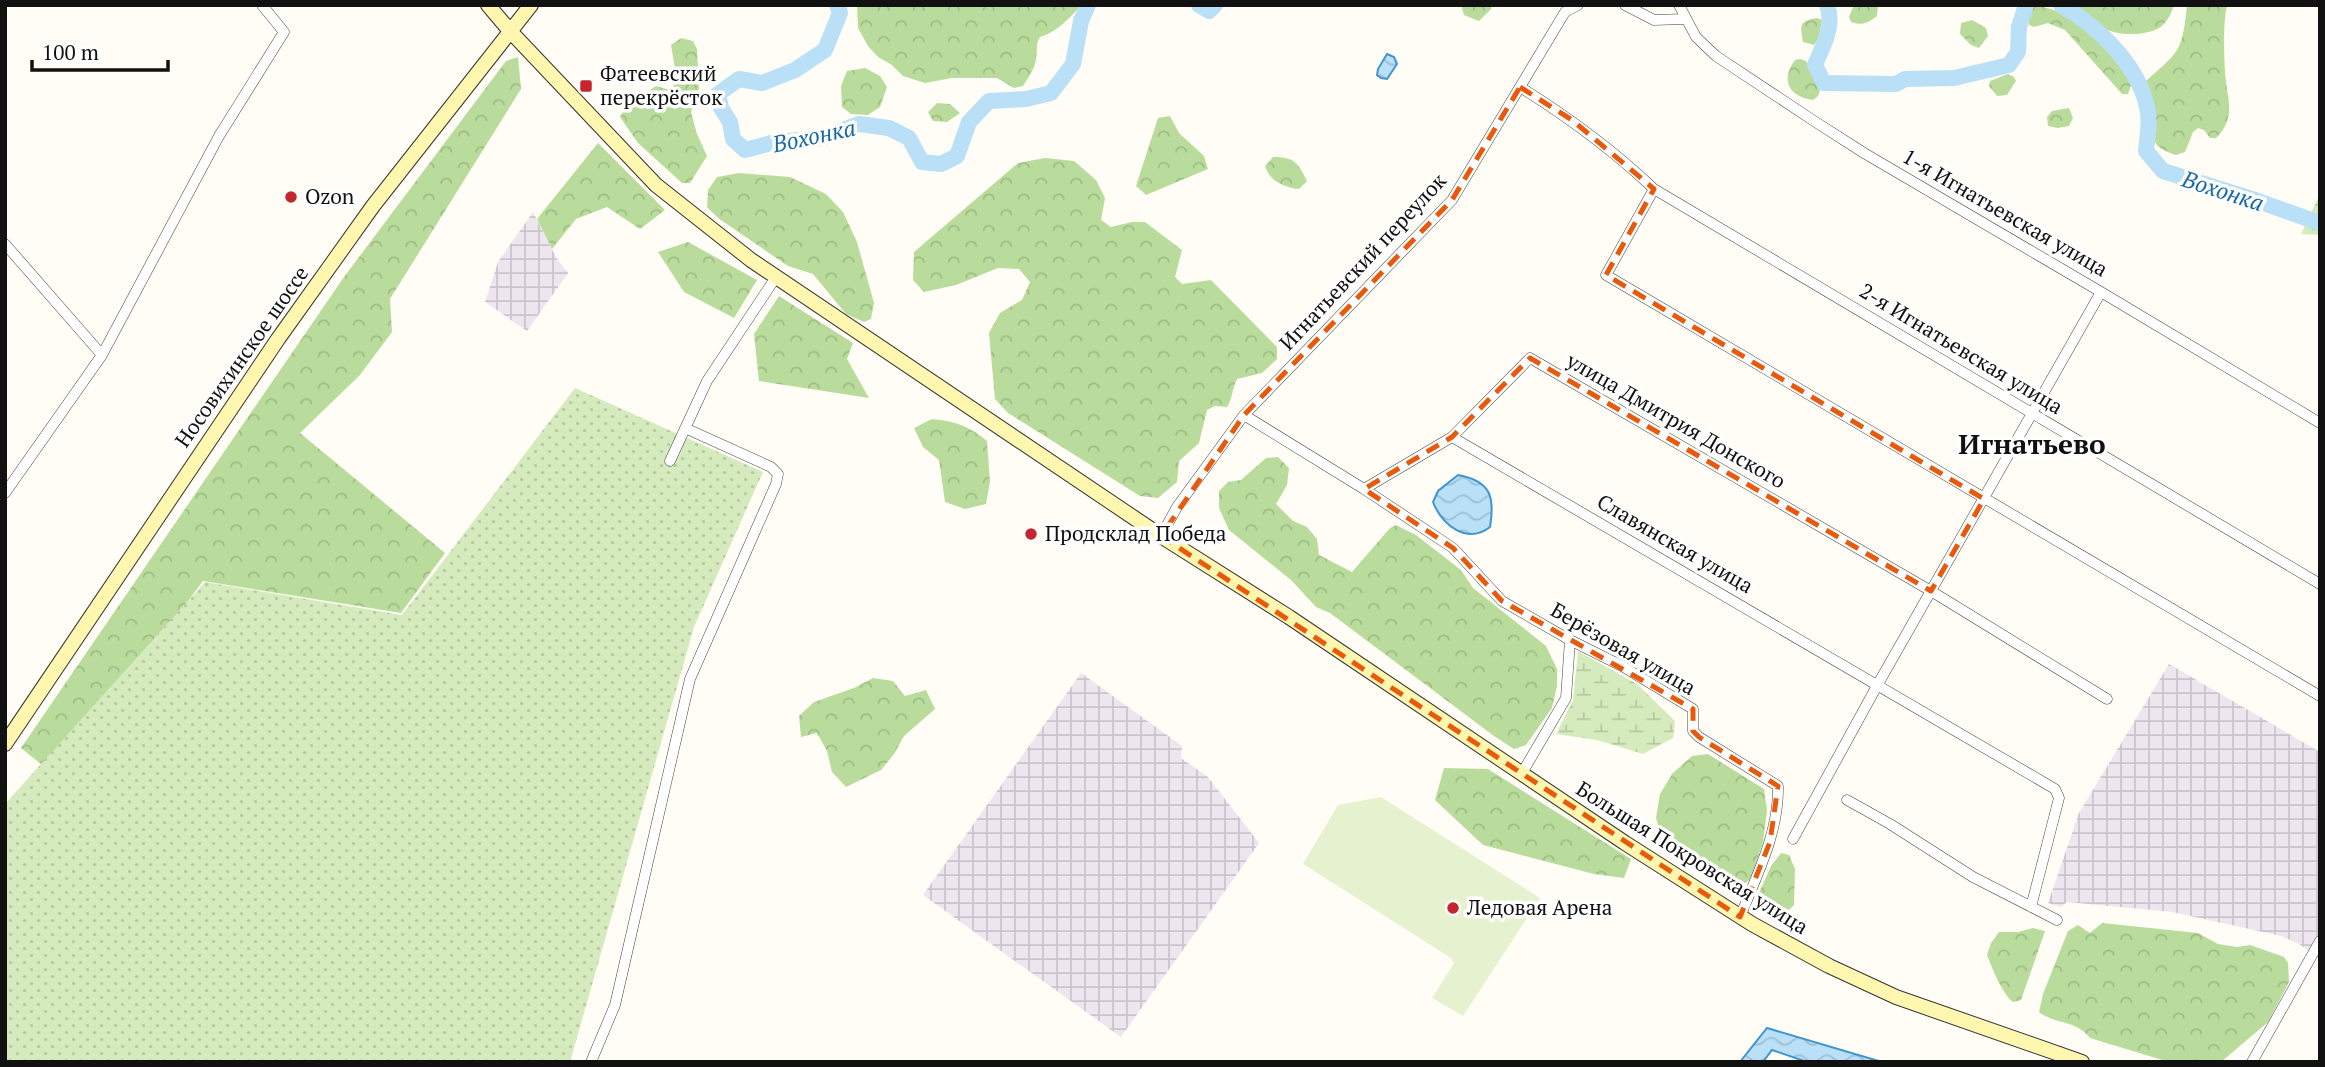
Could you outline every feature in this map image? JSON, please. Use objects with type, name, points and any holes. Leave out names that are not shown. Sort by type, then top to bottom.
[{"type":"main road","name":"Большая Покровская улица","points":[[488,5],[656,185],[709,228],[776,277],[1161,536],[1740,917],[1829,967],[1896,996],[2082,1062]]},
{"type":"main road","name":"Носовихинское шоссе","points":[[5,744],[278,339],[373,206],[531,5]]},
{"type":"street","points":[[5,493],[102,355],[219,136],[284,32],[262,5]]},
{"type":"street","name":"Игнатьевский переулок","points":[[1161,536],[1177,507],[1244,415],[1452,200],[1565,12],[1578,5]]},
{"type":"street","points":[[1625,5],[1654,20],[1671,21],[1681,12]]},
{"type":"street","name":"1-я Игнатьевская улица","points":[[1681,12],[1696,37],[1716,56],[1864,153],[2320,423]]},
{"type":"street","name":"2-я Игнатьевская улица","points":[[1520,87],[1572,120],[1654,189],[2320,584]]},
{"type":"street","points":[[1654,189],[1606,275],[2320,696]]},
{"type":"street","points":[[5,244],[102,355]]},
{"type":"street","points":[[670,461],[707,381],[776,277]]},
{"type":"street","points":[[1793,839],[2101,292]]},
{"type":"street","name":"улица Дмитрия Донского","points":[[1364,489],[1452,437],[1530,358],[1931,591],[2107,699]]},
{"type":"street","points":[[1244,415],[1364,489]]},
{"type":"street","points":[[591,1062],[615,1006],[690,679],[776,484],[778,474],[771,467],[685,428]]},
{"type":"street","name":"Славянская улица","points":[[1452,437],[2050,785],[2058,792],[2057,808],[2031,907]]},
{"type":"street","name":"Берёзовая улица","points":[[1364,489],[1453,548],[1502,601],[1622,666],[1693,709],[1693,731],[1699,737],[1778,786],[1770,842],[1740,917]]},
{"type":"street","points":[[1522,773],[1566,698],[1570,640]]},
{"type":"street","points":[[1847,800],[1973,877],[2057,919]]},
{"type":"street","points":[[2252,1062],[2320,941]]},
{"type":"highlighted area","points":[[1520,87],[1572,120],[1654,189],[1606,275],[1984,499],[1931,591],[1530,358],[1452,437],[1364,489],[1453,548],[1502,601],[1693,709],[1693,731],[1699,737],[1778,786],[1770,842],[1740,917],[1161,536],[1244,415],[1452,200]]},
{"type":"shaded area","points":[[533,212],[557,259],[568,273],[527,331],[485,302],[498,262]]},
{"type":"shaded area","points":[[2169,664],[2320,752],[2320,959],[2299,944],[2281,936],[2172,912],[2067,902],[2061,907],[2048,903],[2079,813]]},
{"type":"shaded area","points":[[1081,673],[1182,746],[1181,758],[1208,777],[1259,843],[1121,1037],[923,895]]},
{"type":"green space","points":[[857,5],[1081,5],[1058,28],[1040,37],[1033,70],[1023,86],[1014,88],[997,78],[952,78],[925,83],[903,76],[868,46],[858,28]]},
{"type":"green space","points":[[1461,5],[1492,5],[1479,21],[1464,15]]},
{"type":"green space","points":[[1854,5],[1878,5],[1877,16],[1865,23],[1851,22],[1849,17]]},
{"type":"green space","points":[[2071,5],[2174,5],[2159,28],[2131,34],[2110,31]]},
{"type":"green space","points":[[2187,5],[2227,5],[2224,47],[2229,114],[2223,130],[2216,138],[2210,138],[2204,130],[2198,128],[2193,132],[2185,152],[2176,155],[2159,147],[2155,142],[2152,129],[2153,101],[2144,83],[2177,50],[2183,33]]},
{"type":"green space","points":[[2036,6],[2065,15],[2092,35],[2124,73],[2131,85],[2128,94],[2122,94],[2065,30],[2048,23],[2034,27],[2029,25],[2028,11]]},
{"type":"green space","points":[[1817,18],[1822,20],[1819,38],[1814,45],[1803,42],[1803,23]]},
{"type":"green space","points":[[1972,20],[1986,28],[1988,36],[1979,48],[1971,45],[1960,34],[1961,23]]},
{"type":"green space","points":[[681,38],[693,41],[697,49],[699,88],[691,112],[707,156],[690,183],[682,183],[638,143],[620,117],[626,107],[656,86],[670,90],[677,81],[671,45]]},
{"type":"green space","points":[[518,57],[521,89],[390,299],[392,332],[360,375],[300,433],[445,553],[401,613],[203,581],[56,776],[21,748],[344,277],[506,61]]},
{"type":"green space","points":[[1795,60],[1806,61],[1820,90],[1813,100],[1798,95],[1789,86],[1790,67]]},
{"type":"green space","points":[[865,68],[880,76],[887,87],[880,107],[868,115],[851,114],[842,107],[841,86],[847,71]]},
{"type":"green space","points":[[2008,74],[2016,81],[2007,95],[1997,96],[1989,86],[1990,81]]},
{"type":"green space","points":[[937,103],[950,104],[960,113],[947,122],[933,121],[928,112]]},
{"type":"green space","points":[[2069,108],[2073,118],[2069,126],[2048,126],[2047,117],[2052,111]]},
{"type":"green space","points":[[1170,116],[1179,133],[1204,156],[1208,169],[1146,195],[1136,186],[1158,118]]},
{"type":"green space","points":[[598,143],[665,210],[640,229],[607,207],[576,219],[552,249],[537,219]]},
{"type":"green space","points":[[1273,157],[1295,162],[1307,181],[1299,189],[1278,182],[1270,176],[1265,166]]},
{"type":"green space","points":[[1045,158],[1074,161],[1096,180],[1105,198],[1101,220],[1111,227],[1145,222],[1182,250],[1175,277],[1182,284],[1211,280],[1277,347],[1277,359],[1262,373],[1237,379],[1227,407],[1215,406],[1207,410],[1199,443],[1179,461],[1177,482],[1158,498],[1140,496],[1008,413],[995,399],[989,333],[1000,313],[1022,300],[1030,282],[1019,269],[998,268],[956,285],[924,292],[913,280],[914,252],[1018,163]]},
{"type":"green space","points":[[739,173],[790,177],[826,194],[843,212],[857,242],[874,303],[871,319],[864,322],[846,314],[813,274],[788,266],[718,218],[707,207],[708,190],[717,177]]},
{"type":"green space","points":[[2320,194],[2320,235],[2301,234]]},
{"type":"green space","points":[[688,242],[757,280],[734,318],[684,292],[658,252]]},
{"type":"green space","points":[[779,296],[853,343],[847,359],[869,398],[759,381],[754,334]]},
{"type":"green space","points":[[575,388],[763,472],[694,627],[570,1062],[5,1062],[5,804],[205,582],[402,615]]},
{"type":"green space","points":[[932,419],[961,425],[987,441],[990,482],[986,504],[965,509],[945,502],[939,460],[923,447],[914,428]]},
{"type":"green space","points":[[1278,457],[1289,468],[1287,485],[1276,504],[1293,521],[1307,527],[1317,539],[1319,555],[1352,572],[1390,528],[1396,525],[1416,535],[1461,570],[1473,588],[1546,646],[1557,669],[1557,686],[1552,708],[1526,745],[1514,749],[1494,736],[1330,613],[1316,607],[1291,580],[1229,530],[1219,508],[1219,491],[1228,482],[1241,480],[1266,458]]},
{"type":"green space","points":[[1578,651],[1637,684],[1675,721],[1673,738],[1643,754],[1597,740],[1556,734],[1573,700]]},
{"type":"green space","points":[[873,678],[893,681],[905,696],[926,690],[935,709],[904,736],[881,770],[846,787],[832,772],[827,751],[817,733],[801,737],[799,716],[814,702],[854,688]]},
{"type":"green space","points":[[1708,754],[1764,789],[1767,811],[1763,842],[1751,878],[1738,890],[1662,838],[1656,818],[1660,794],[1672,774],[1692,756]]},
{"type":"green space","points":[[1444,768],[1488,769],[1631,859],[1624,878],[1594,874],[1483,845],[1435,800]]},
{"type":"green space","name":"Ледовая Арена","points":[[1381,797],[1540,898],[1463,1016],[1432,998],[1454,963],[1451,958],[1303,864],[1338,805]]},
{"type":"green space","points":[[1781,853],[1789,855],[1795,869],[1794,905],[1781,918],[1764,909],[1759,893],[1771,866]]},
{"type":"green space","points":[[2102,923],[2198,933],[2218,944],[2237,947],[2250,945],[2284,957],[2288,963],[2289,982],[2268,1022],[2221,1062],[2169,1062],[2090,1038],[2079,1028],[2039,1012],[2043,994],[2068,931],[2078,925],[2090,933]]},
{"type":"green space","points":[[2033,928],[2045,931],[2021,1000],[2013,1002],[2002,987],[1987,955],[1999,932],[2018,932]]},
{"type":"water","points":[[1387,54],[1394,57],[1397,64],[1387,79],[1377,75]]},
{"type":"water","points":[[1458,475],[1478,481],[1491,499],[1490,527],[1481,532],[1473,534],[1456,530],[1442,518],[1433,502],[1438,491]]},
{"type":"water","points":[[1767,1028],[1882,1062],[1807,1062],[1772,1050],[1763,1062],[1740,1062]]},
{"type":"waterway","name":"Вохонка","points":[[837,5],[840,13],[825,50],[795,70],[762,83],[739,79],[718,94],[721,108],[730,122],[733,139],[745,150],[775,142],[822,138],[859,124],[889,128],[909,138],[922,162],[941,164],[957,156],[969,122],[989,101],[1026,99],[1051,93],[1073,64],[1081,21],[1088,5]]},
{"type":"waterway","name":"Вохонка","points":[[1199,5],[1209,11],[1215,5]]},
{"type":"waterway","name":"Вохонка","points":[[1827,5],[1829,28],[1815,65],[1824,83],[1896,84],[1905,79],[1954,78],[2009,65],[2018,52],[2019,27],[2026,5]]},
{"type":"waterway","name":"Вохонка","points":[[2061,5],[2104,37],[2128,65],[2144,96],[2148,113],[2146,151],[2163,171],[2320,223]]},
{"type":"place","name":"Фатеевский перекрёсток","points":[[586,86]]},
{"type":"place","name":"Ozon","points":[[291,197]]},
{"type":"place","name":"Продсклад Победа","points":[[1031,534]]},
{"type":"place","name":"Ледовая Арена","points":[[1453,908]]},
{"type":"district","name":"Игнатьево","points":[[2032,444]]}]
